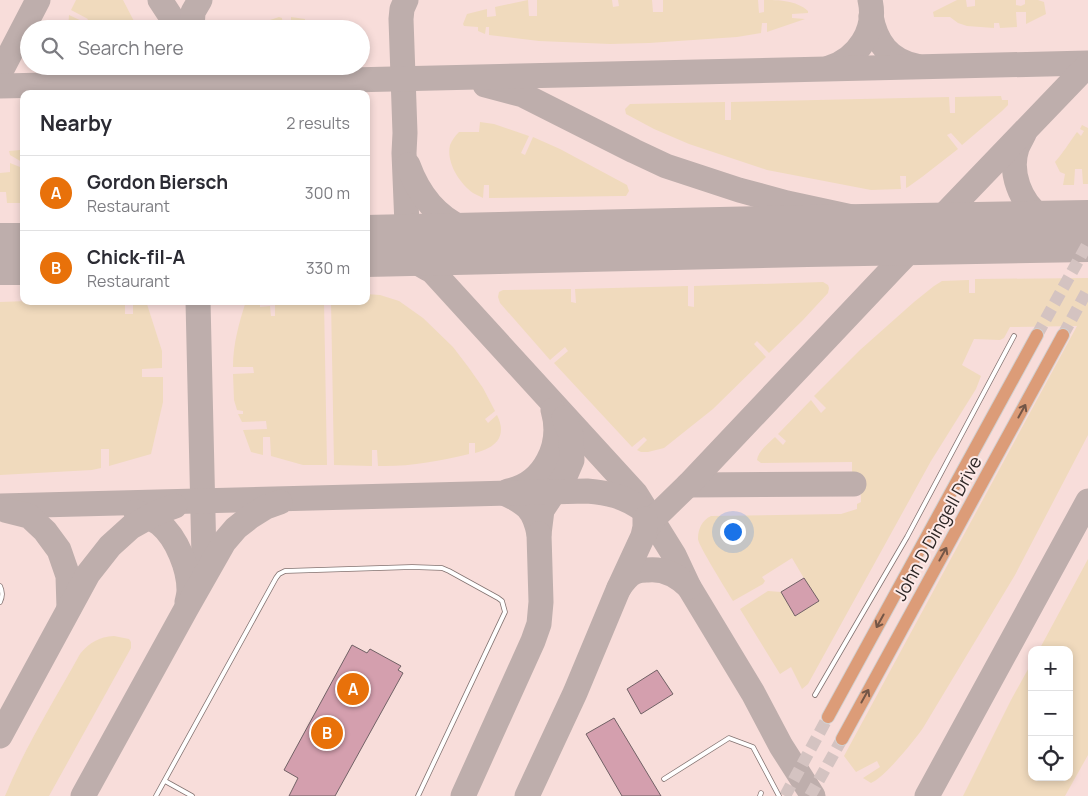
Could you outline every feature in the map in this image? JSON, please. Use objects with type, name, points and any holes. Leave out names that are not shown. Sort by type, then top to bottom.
[{"type":"highway","name":"John D Dingell Drive","points":[[828,717],[1037,335]]},
{"type":"highway","name":"John D Dingell Drive","points":[[842,739],[1063,335]]},
{"type":"lane","points":[[815,695],[907,538],[1014,336]]},
{"type":"lane","points":[[156,796],[279,574],[285,571],[412,567],[449,571],[498,598],[502,601],[505,612],[418,796]]},
{"type":"lane","points":[[0,586],[2,597],[0,602]]},
{"type":"lane","points":[[664,779],[729,738],[752,747],[779,796]]},
{"type":"lane","points":[[164,781],[192,796]]},
{"type":"shaded area","points":[[0,0],[1088,0],[1088,796],[0,796]]},
{"type":"shaded area","points":[[76,0],[123,0],[133,20],[88,20],[71,10]]},
{"type":"shaded area","points":[[528,0],[529,16],[537,16],[537,0],[612,0],[613,7],[619,6],[618,0],[652,0],[653,12],[663,12],[663,0],[758,0],[759,13],[764,12],[764,0],[775,0],[787,1],[798,5],[808,11],[808,13],[792,14],[792,18],[805,19],[767,32],[767,23],[762,23],[761,33],[737,37],[649,43],[610,44],[539,41],[489,35],[489,27],[486,27],[485,34],[478,31],[478,27],[464,26],[463,24],[467,14],[487,9],[487,17],[496,16],[495,7]]},
{"type":"shaded area","points":[[957,0],[966,0],[967,7],[975,6],[975,0],[1016,0],[1016,5],[1021,6],[1025,4],[1025,0],[1038,0],[1044,2],[1046,14],[1026,24],[1026,12],[1016,12],[1017,27],[1000,28],[999,23],[994,23],[994,28],[967,26],[958,23],[950,17],[934,17],[933,12]]},
{"type":"shaded area","points":[[69,15],[80,20],[69,20]]},
{"type":"shaded area","points":[[279,17],[282,20],[270,20]]},
{"type":"shaded area","points":[[291,17],[305,19],[291,20]]},
{"type":"shaded area","points":[[1001,96],[1002,100],[1008,100],[1008,105],[1002,111],[962,145],[951,133],[947,135],[958,149],[906,188],[906,176],[900,176],[901,189],[871,190],[767,170],[689,144],[654,129],[626,114],[625,109],[630,104],[725,102],[725,120],[731,120],[731,102],[949,97],[950,113],[955,113],[955,97]]},
{"type":"shaded area","points":[[480,122],[494,124],[529,136],[521,153],[525,155],[533,137],[560,149],[627,185],[629,191],[626,196],[489,198],[489,185],[484,185],[483,198],[473,193],[463,184],[455,172],[449,152],[451,143],[459,132],[479,132]]},
{"type":"shaded area","points":[[1082,125],[1088,128],[1088,184],[1083,184],[1082,169],[1075,169],[1074,185],[1063,185],[1065,174],[1060,172],[1055,162],[1077,132],[1081,136],[1084,131],[1080,129]]},
{"type":"shaded area","points":[[20,150],[20,161],[10,155],[9,151]]},
{"type":"shaded area","points":[[10,163],[20,167],[20,203],[7,203],[6,192],[0,192],[0,173],[10,172]]},
{"type":"shaded area","points":[[1088,278],[1088,435],[1015,575],[923,728],[891,767],[871,783],[863,778],[880,767],[877,761],[856,772],[844,756],[1077,326],[1010,327],[1004,338],[1000,340],[974,339],[962,365],[981,376],[976,389],[931,461],[808,684],[802,689],[791,667],[780,674],[740,609],[768,591],[781,592],[795,616],[818,602],[792,558],[762,577],[765,581],[763,584],[733,601],[699,543],[700,528],[703,522],[711,516],[841,514],[857,509],[857,504],[861,502],[860,473],[852,472],[852,462],[761,463],[757,460],[759,454],[775,437],[783,445],[786,441],[778,434],[811,400],[821,413],[826,408],[814,396],[860,350],[934,286],[942,281],[969,280],[969,293],[975,293],[975,279]]},
{"type":"shaded area","points":[[823,282],[828,285],[828,293],[769,353],[757,341],[754,344],[766,357],[713,409],[664,448],[648,452],[637,450],[647,440],[644,437],[632,447],[554,363],[568,351],[565,347],[550,360],[500,303],[498,297],[499,292],[503,290],[571,289],[571,302],[576,303],[575,289],[688,286],[688,306],[694,307],[694,286]]},
{"type":"shaded area","points":[[370,294],[380,295],[399,301],[423,318],[453,347],[469,368],[483,388],[495,411],[485,419],[488,423],[497,415],[500,423],[500,435],[494,445],[482,451],[475,453],[475,443],[469,443],[469,454],[424,463],[378,466],[377,450],[372,450],[372,466],[334,465],[331,305],[370,305]]},
{"type":"shaded area","points":[[20,301],[20,305],[125,305],[125,314],[133,314],[133,305],[147,305],[162,351],[162,368],[142,369],[142,377],[163,377],[163,402],[151,454],[109,466],[109,449],[101,449],[101,468],[0,475],[0,302]]},
{"type":"shaded area","points":[[245,305],[270,306],[271,316],[275,316],[275,305],[324,305],[327,465],[303,465],[271,456],[270,437],[263,437],[263,455],[251,452],[243,430],[267,429],[266,421],[242,422],[238,414],[243,414],[243,411],[237,410],[234,400],[233,374],[254,373],[253,367],[233,367],[234,350]]},
{"type":"shaded area","points":[[1088,559],[1088,755],[1065,796],[963,796],[1028,669],[1028,781],[1073,781],[1073,646],[1041,646]]},
{"type":"shaded area","points":[[114,636],[129,639],[131,648],[49,796],[5,796],[31,742],[80,654],[95,641]]},
{"type":"building","points":[[804,578],[819,601],[795,616],[781,592]]},
{"type":"building","points":[[352,645],[367,653],[370,649],[401,666],[398,670],[403,673],[335,796],[289,796],[298,778],[284,770]]},
{"type":"building","points":[[657,670],[673,694],[641,714],[627,689]]},
{"type":"building","points":[[614,718],[661,796],[622,796],[586,734]]},
{"type":"taxiway","points":[[28,20],[38,0]]},
{"type":"taxiway","points":[[160,0],[173,20]]},
{"type":"taxiway","points":[[193,20],[193,12],[200,0]]},
{"type":"taxiway","points":[[406,0],[402,9],[401,19],[404,153],[407,225],[412,245],[434,273],[636,494],[674,555],[689,587],[753,693],[781,746],[813,796]]},
{"type":"taxiway","points":[[829,68],[849,58],[863,42],[871,22],[870,0]]},
{"type":"taxiway","points":[[871,16],[876,34],[885,49],[898,59],[916,66]]},
{"type":"taxiway","points":[[0,73],[20,35]]},
{"type":"taxiway","points":[[0,86],[1088,63]]},
{"type":"taxiway","points":[[644,534],[652,520],[688,485],[1088,65]]},
{"type":"taxiway","points":[[485,85],[523,95],[666,166],[739,190],[787,203],[875,222],[1003,232]]},
{"type":"taxiway","points":[[1024,134],[1017,148],[1014,167],[1022,195],[1034,211],[1045,219],[1056,226],[1073,231]]},
{"type":"taxiway","points":[[408,165],[419,188],[431,206],[446,219],[463,229],[503,239],[549,242]]},
{"type":"taxiway","points":[[370,248],[398,255],[428,269]]},
{"type":"taxiway","points":[[0,250],[20,254]]},
{"type":"taxiway","points":[[198,305],[204,558],[202,576]]},
{"type":"taxiway","points":[[508,491],[521,487],[532,480],[548,461],[553,449],[555,436],[553,410]]},
{"type":"taxiway","points":[[504,493],[528,508],[535,518],[539,534],[542,510],[566,474],[572,460],[571,435],[564,418]]},
{"type":"taxiway","points":[[688,485],[854,484]]},
{"type":"taxiway","points":[[0,506],[587,491],[616,496],[642,509]]},
{"type":"taxiway","points":[[927,796],[1088,501]]},
{"type":"taxiway","points":[[83,796],[224,542],[236,528],[250,517],[266,507],[280,502]]},
{"type":"taxiway","points":[[0,736],[88,574],[110,546],[131,527],[156,513],[175,506]]},
{"type":"taxiway","points":[[5,510],[29,516],[45,531],[59,550],[68,576],[69,608]]},
{"type":"taxiway","points":[[136,512],[160,524],[177,545],[187,573],[189,590],[187,602]]},
{"type":"taxiway","points":[[527,796],[575,693],[643,536],[645,519]]},
{"type":"taxiway","points":[[463,796],[539,624],[541,602],[539,534]]},
{"type":"taxiway","points":[[619,588],[632,573],[640,570],[665,571],[680,579],[689,587]]},
{"type":"runway","points":[[370,246],[1088,231]]},
{"type":"runway","points":[[0,254],[20,254]]},
{"type":"tunnel","points":[[1037,335],[1088,243]]},
{"type":"tunnel","points":[[1063,335],[1088,289]]},
{"type":"tunnel","points":[[785,796],[828,717]]},
{"type":"tunnel","points":[[810,796],[842,739]]},
{"type":"place","name":"Gordon Biersch","points":[[353,689]]},
{"type":"place","name":"Chick-fil-A","points":[[327,733]]}]
